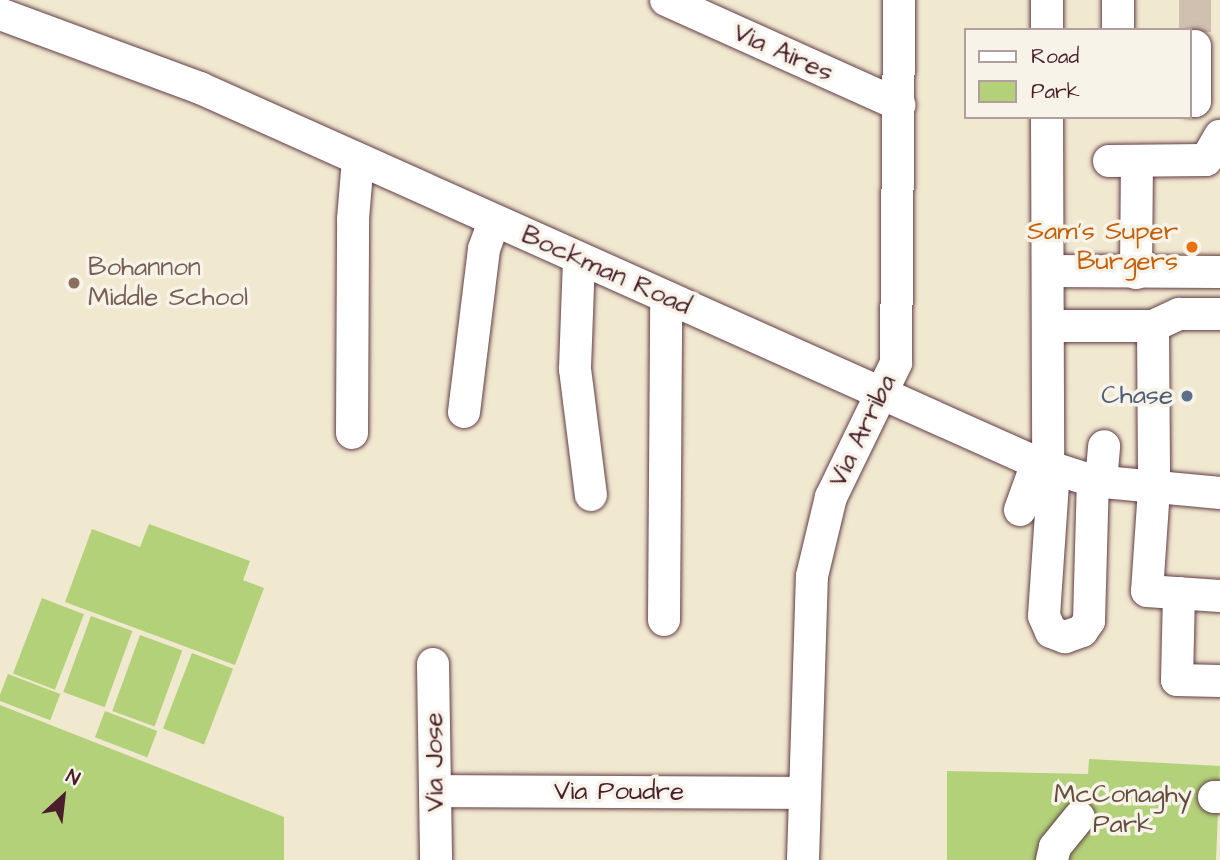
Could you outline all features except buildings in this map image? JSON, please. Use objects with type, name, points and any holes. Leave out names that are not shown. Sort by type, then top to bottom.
[{"type":"street","name":"Via Aires","points":[[666,0],[900,105]]},
{"type":"street","name":"Via Arriba","points":[[803,860],[803,793],[812,576],[831,497],[896,363],[900,0]]},
{"type":"street","points":[[1047,0],[1047,28]]},
{"type":"street","points":[[1118,0],[1118,28]]},
{"type":"street","name":"Bockman Road","points":[[0,14],[200,88],[666,299],[1046,466],[1097,482],[1154,489],[1220,492]]},
{"type":"street","points":[[1192,101],[1195,101],[1195,46]]},
{"type":"street","points":[[1047,119],[1051,326],[1044,616],[1051,632],[1065,636],[1082,631],[1089,621],[1097,482],[1104,446]]},
{"type":"street","points":[[1136,273],[1123,161],[1206,160],[1220,136]]},
{"type":"street","points":[[352,433],[353,219],[358,160]]},
{"type":"street","points":[[464,412],[484,249],[494,221]]},
{"type":"street","points":[[579,259],[575,369],[591,495]]},
{"type":"street","points":[[1050,271],[1220,272]]},
{"type":"street","points":[[664,620],[666,299]]},
{"type":"street","points":[[1051,326],[1153,326],[1179,314],[1220,314]]},
{"type":"street","points":[[1153,326],[1154,489],[1147,591],[1220,596]]},
{"type":"street","points":[[1020,510],[1046,466]]},
{"type":"street","points":[[1179,593],[1177,680],[1220,681]]},
{"type":"street","name":"Via Jose","points":[[433,664],[436,860]]},
{"type":"street","name":"Via Poudre","points":[[436,791],[803,793]]},
{"type":"street","points":[[1052,860],[1055,847],[1079,817]]},
{"type":"green space","points":[[149,524],[250,561],[243,580],[264,588],[235,665],[65,602],[92,529],[140,547]]},
{"type":"green space","points":[[42,598],[84,614],[55,690],[13,674]]},
{"type":"green space","points":[[91,616],[132,631],[105,707],[63,692]]},
{"type":"green space","points":[[140,635],[182,650],[155,727],[112,711]]},
{"type":"green space","points":[[192,653],[233,669],[204,744],[163,729]]},
{"type":"green space","points":[[8,674],[60,694],[50,720],[0,701]]},
{"type":"green space","points":[[0,705],[284,817],[284,860],[0,860]]},
{"type":"green space","points":[[105,711],[157,731],[147,757],[95,737]]},
{"type":"green space","name":"McConaghy Park","points":[[1089,759],[1220,766],[1216,860],[947,860],[947,771],[1088,774]]},
{"type":"tunnel","points":[[1195,0],[1195,46]]},
{"type":"place","name":"Sam's Super Burgers","points":[[1192,247]]},
{"type":"place","name":"Bohannon Middle School","points":[[74,283]]},
{"type":"place","name":"Chase","points":[[1187,396]]}]
